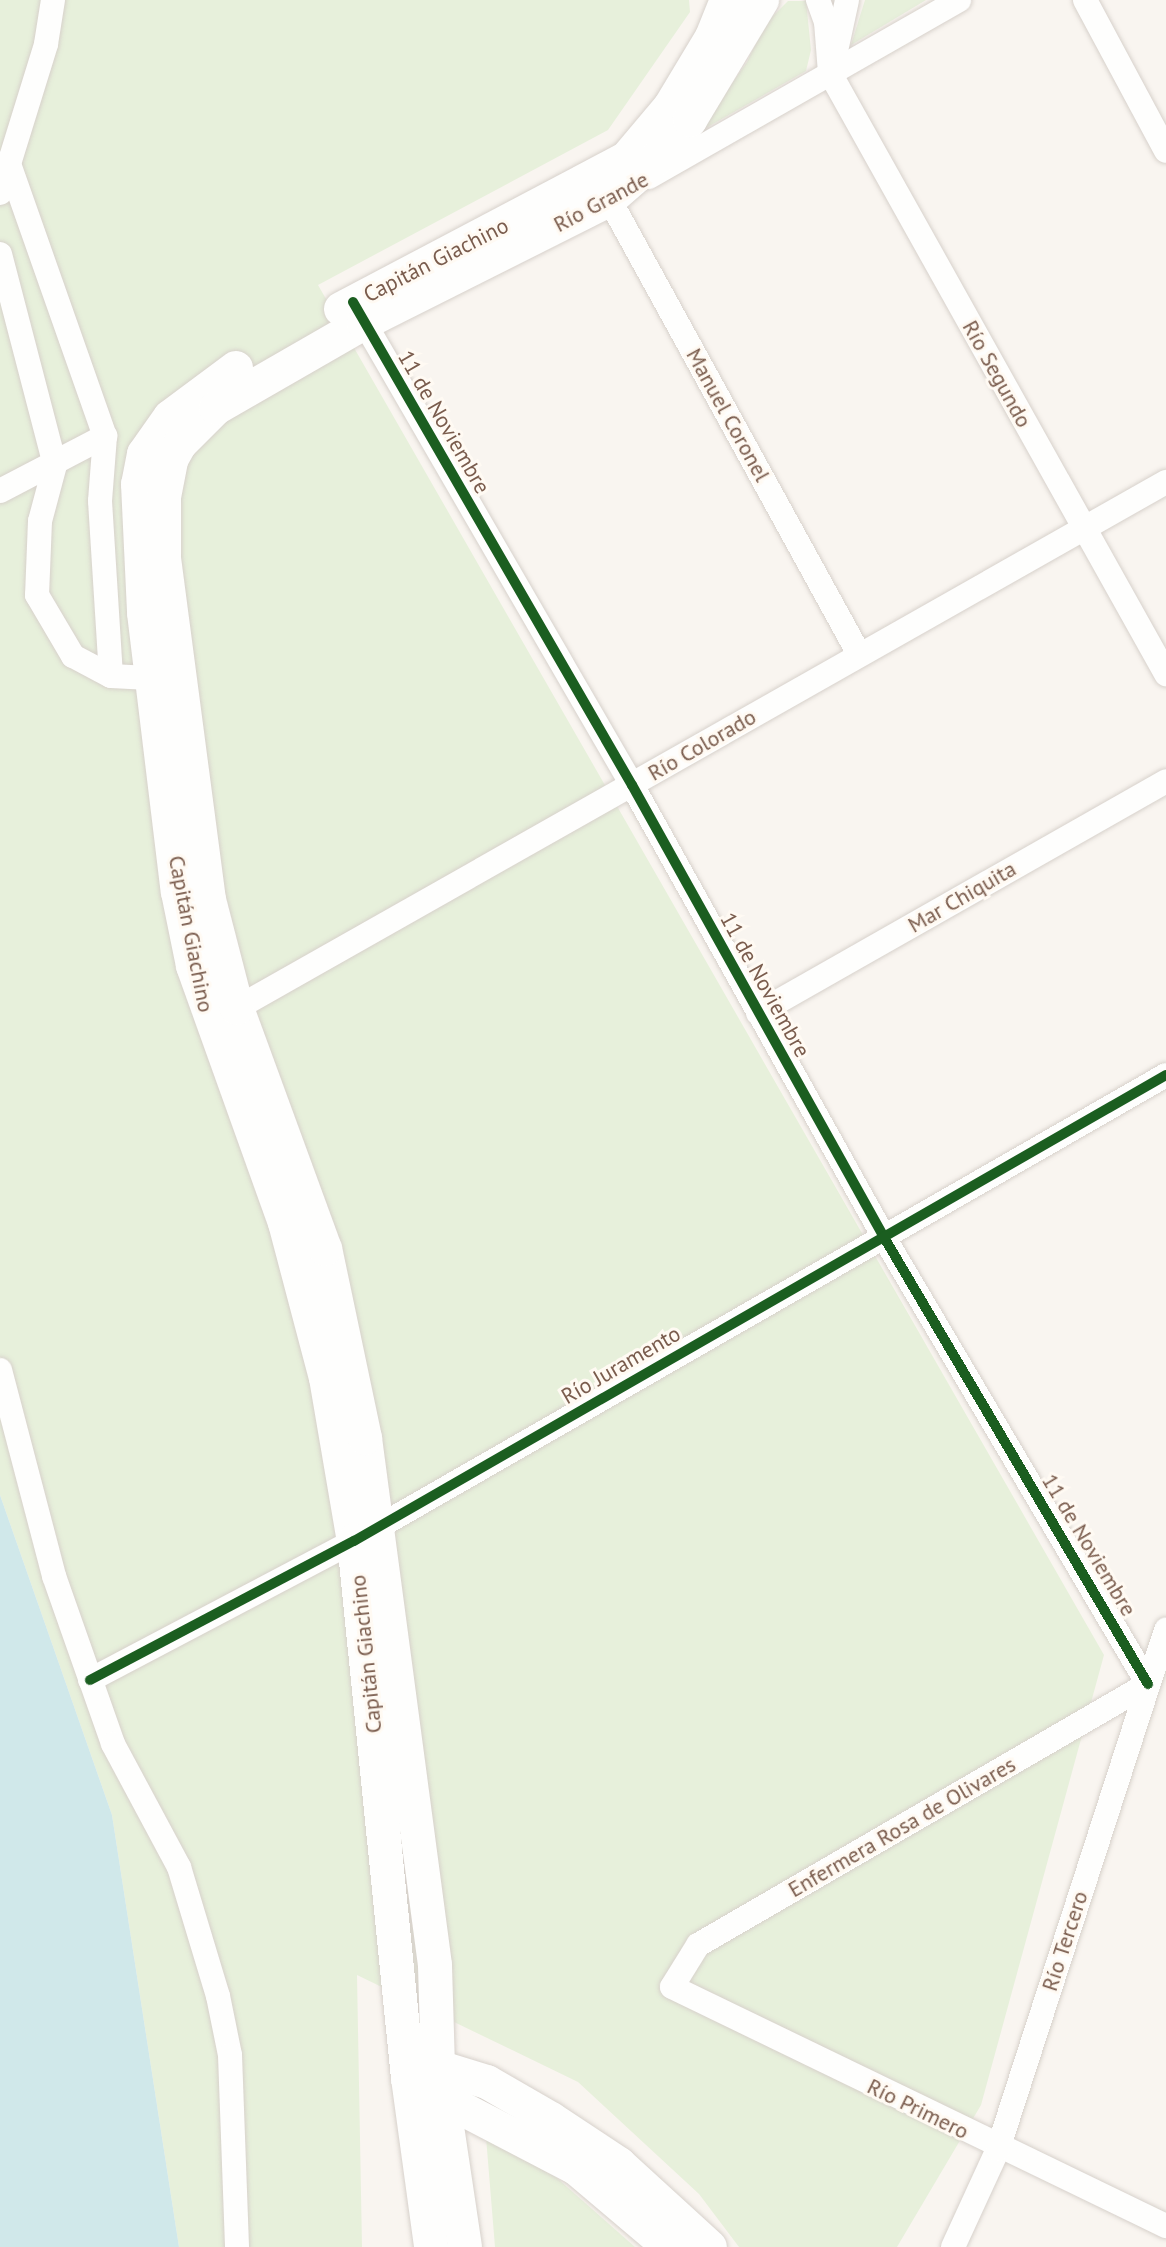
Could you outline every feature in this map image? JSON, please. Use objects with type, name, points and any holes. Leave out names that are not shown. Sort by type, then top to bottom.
[{"type":"main road","points":[[603,188],[651,135],[712,37],[727,0]]},
{"type":"main road","points":[[603,188],[656,159],[690,120],[762,0]]},
{"type":"main road","name":"Río Grande","points":[[171,460],[216,408],[358,313],[603,188]]},
{"type":"main road","name":"Capitán Giachino","points":[[358,313],[192,396],[170,417],[144,454],[139,527],[209,900],[237,1008],[325,1249],[435,1965],[423,2072],[431,2247]]},
{"type":"main road","name":"Capitán Giachino","points":[[171,460],[164,556],[166,679],[178,892],[193,966],[210,1026],[285,1223],[367,1533]]},
{"type":"main road","points":[[423,2072],[487,2082],[619,2164],[710,2247]]},
{"type":"main road","name":"Capitán Giachino","points":[[423,2072],[442,2101],[465,2247]]},
{"type":"main road","points":[[442,2101],[505,2127],[576,2168],[669,2247]]},
{"type":"street","points":[[0,193],[46,44],[53,0]]},
{"type":"street","points":[[818,0],[826,22],[830,73]]},
{"type":"street","points":[[830,73],[847,0]]},
{"type":"street","name":"Río Grande","points":[[603,188],[830,73],[959,0]]},
{"type":"street","points":[[1085,0],[1166,151]]},
{"type":"street","name":"Río Segundo","points":[[830,73],[1166,674]]},
{"type":"street","points":[[8,161],[105,436],[100,501],[111,676]]},
{"type":"street","name":"Manuel Coronel","points":[[603,188],[859,654]]},
{"type":"street","points":[[0,254],[55,465],[40,521],[37,595],[73,656],[111,676],[166,679]]},
{"type":"street","name":"11 de Noviembre","points":[[358,313],[632,785],[885,1239],[1148,1684]]},
{"type":"street","points":[[0,491],[9,482],[55,465],[105,436]]},
{"type":"street","name":"Río Colorado","points":[[237,1008],[1166,482]]},
{"type":"street","name":"Mar Chiquita","points":[[758,1013],[1166,781]]},
{"type":"street","name":"Río Juramento","points":[[90,1680],[367,1533],[885,1239],[1166,1075]]},
{"type":"street","points":[[0,1370],[54,1576],[90,1680],[113,1744],[179,1867],[218,1996],[230,2055],[237,2247]]},
{"type":"street","name":"Río Tercero","points":[[953,2247],[998,2149],[1166,1630]]},
{"type":"street","name":"Enfermera Rosa de Olivares","points":[[672,1987],[698,1945],[1148,1684]]},
{"type":"street","name":"Río Primero","points":[[672,1987],[998,2149],[1166,2226]]},
{"type":"green space","points":[[0,0],[689,0],[690,12],[608,130],[318,285],[1104,1655],[981,2105],[897,2247],[739,2247],[699,2194],[578,2082],[357,1975],[362,2247],[179,2247],[112,1815],[0,1495]]},
{"type":"green space","points":[[865,0],[926,0],[851,45]]},
{"type":"green space","points":[[788,1],[806,1],[811,50],[806,71],[697,133],[747,62],[765,24]]},
{"type":"green space","points":[[486,2137],[557,2178],[635,2247],[495,2247]]},
{"type":"water","points":[[0,1495],[112,1815],[179,2247],[0,2247]]},
{"type":"cycle path","points":[[353,302],[632,785],[885,1239],[1148,1684]]},
{"type":"cycle path","points":[[90,1680],[354,1541],[1166,1075]]}]
